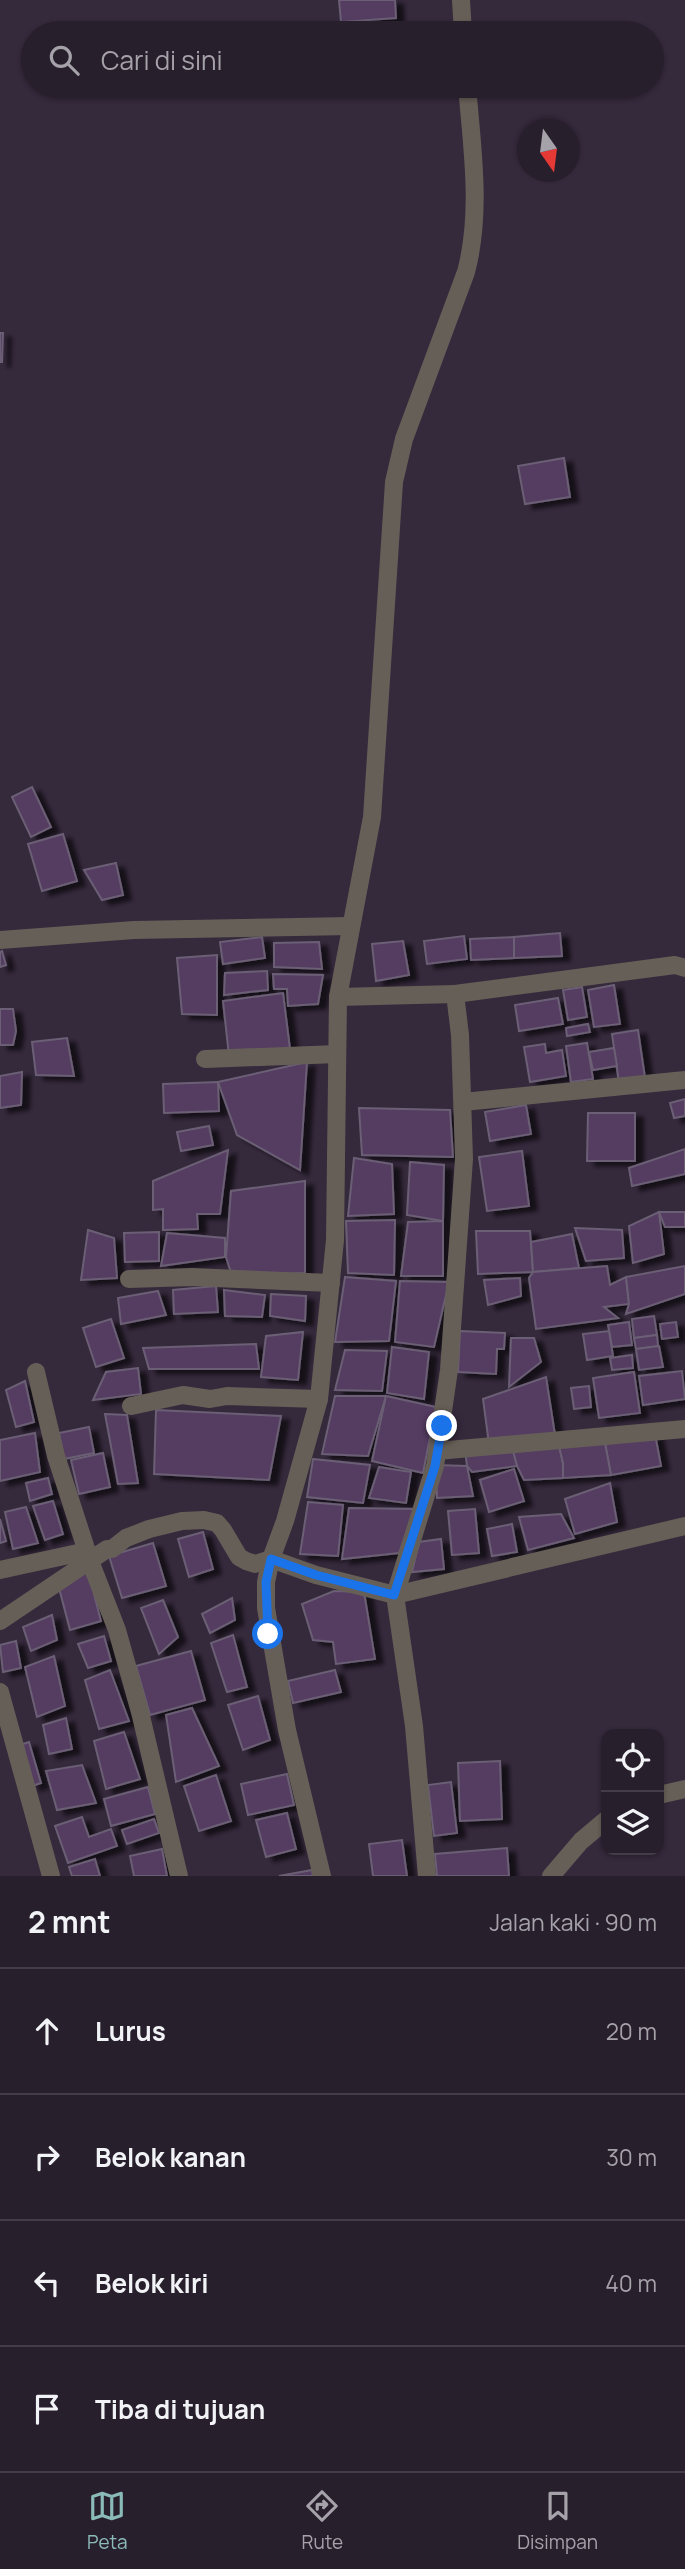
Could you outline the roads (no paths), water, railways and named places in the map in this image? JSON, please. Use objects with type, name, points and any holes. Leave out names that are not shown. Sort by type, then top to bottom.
[{"type":"street","points":[[461,0],[462,21]]},
{"type":"street","points":[[322,1876],[287,1730],[268,1634],[266,1582],[319,1399],[335,1240],[338,997],[372,817],[383,678],[390,521],[396,471],[404,439],[466,272],[472,248],[475,184],[468,98]]},
{"type":"street","points":[[0,940],[134,930],[351,926]]},
{"type":"street","points":[[338,997],[455,994],[675,965],[685,968]]},
{"type":"street","points":[[427,1876],[414,1727],[394,1595],[431,1478],[449,1370],[464,1159],[463,1102],[455,994]]},
{"type":"street","points":[[205,1059],[337,1054]]},
{"type":"street","points":[[463,1102],[685,1080]]},
{"type":"street","points":[[129,1279],[192,1277],[331,1283]]},
{"type":"street","points":[[36,1372],[56,1456],[88,1556],[117,1630],[140,1712],[179,1876]]},
{"type":"street","points":[[131,1406],[183,1395],[210,1399],[228,1396],[319,1399]]},
{"type":"street","points":[[437,1451],[685,1429]]},
{"type":"street","points":[[0,1570],[88,1556],[112,1549],[126,1538],[149,1529],[182,1521],[204,1520],[217,1523],[239,1557],[246,1561],[256,1564],[271,1559],[316,1575],[394,1595],[685,1526]]},
{"type":"street","points":[[0,1621],[88,1556]]},
{"type":"street","points":[[0,1692],[51,1876]]},
{"type":"street","points":[[664,1794],[685,1789]]},
{"type":"street","points":[[551,1876],[581,1841],[601,1824]]}]
